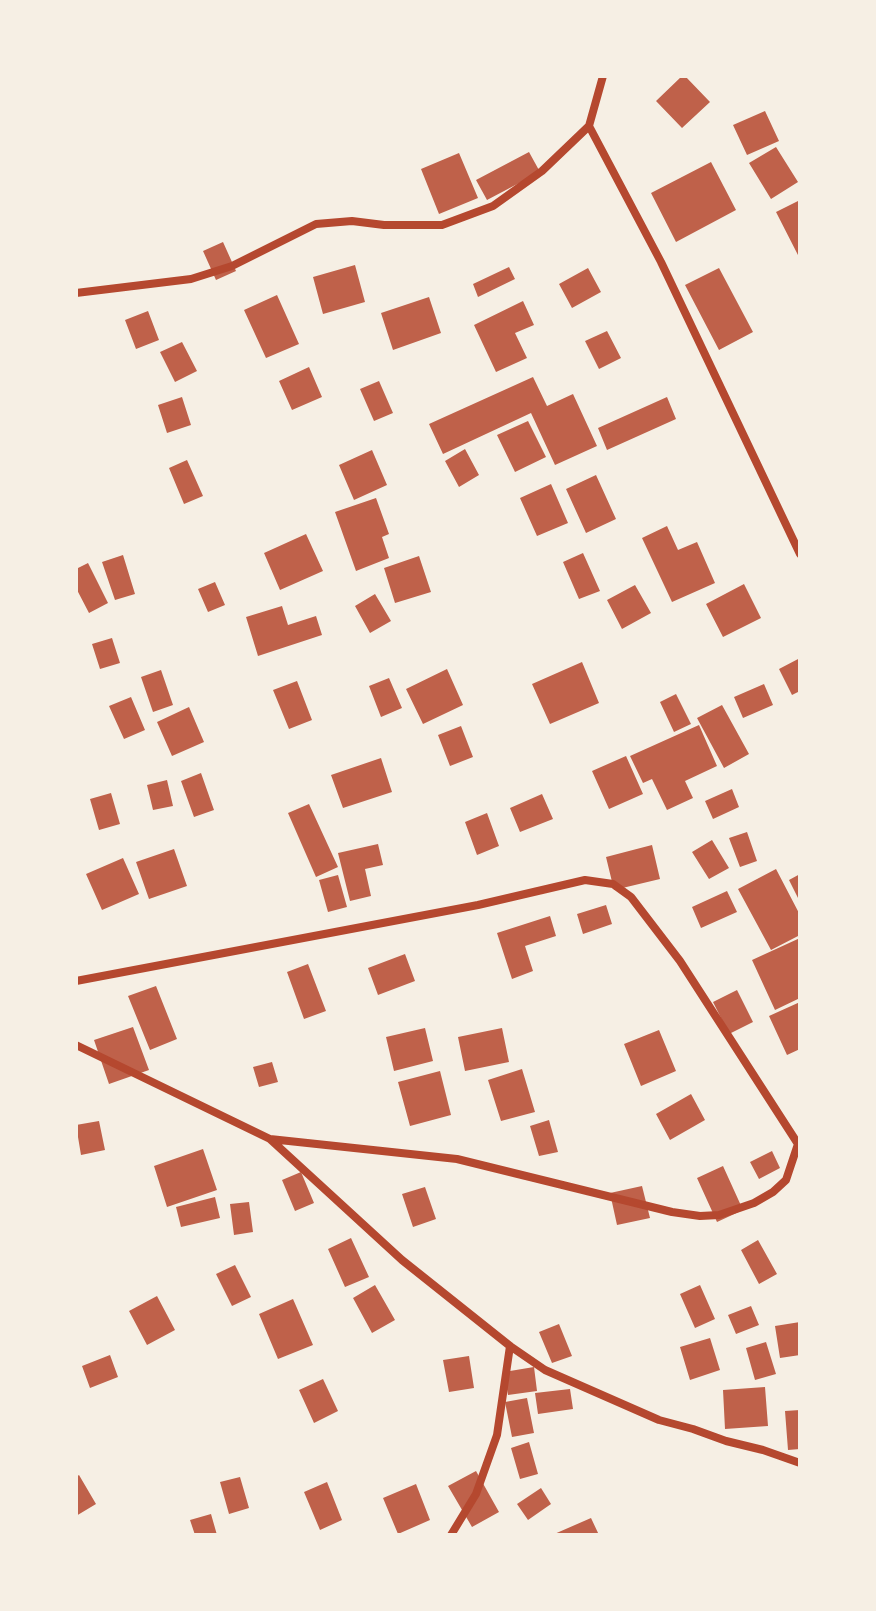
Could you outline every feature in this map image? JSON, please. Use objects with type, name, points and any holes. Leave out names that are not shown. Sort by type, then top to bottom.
[{"type":"street","points":[[76,293],[191,279],[232,266],[316,224],[352,221],[384,225],[442,225],[493,206],[542,171],[589,126],[603,76]]},
{"type":"street","points":[[589,126],[661,262],[800,554]]},
{"type":"street","points":[[76,981],[478,905],[585,880],[613,884],[631,897],[680,961],[799,1142],[786,1180],[773,1192],[754,1203],[719,1215],[700,1216],[672,1212],[457,1159],[270,1139]]},
{"type":"street","points":[[76,1045],[270,1139],[402,1260],[545,1370],[659,1420],[800,1463]]},
{"type":"street","points":[[451,1535],[476,1494],[497,1435],[510,1346]]},
{"type":"building","points":[[682,76],[710,102],[682,128],[656,101]]},
{"type":"building","points":[[765,111],[779,141],[747,155],[733,125]]},
{"type":"building","points":[[776,147],[798,182],[771,199],[749,163]]},
{"type":"building","points":[[529,152],[540,172],[487,200],[476,180]]},
{"type":"building","points":[[459,153],[478,198],[439,214],[421,169]]},
{"type":"building","points":[[711,162],[736,210],[676,242],[651,193]]},
{"type":"building","points":[[800,200],[800,259],[776,212]]},
{"type":"building","points":[[223,242],[236,271],[216,280],[203,251]]},
{"type":"building","points":[[355,265],[365,302],[323,314],[313,277]]},
{"type":"building","points":[[509,267],[515,279],[478,297],[473,284]]},
{"type":"building","points":[[588,268],[601,292],[572,308],[559,284]]},
{"type":"building","points":[[719,268],[753,332],[719,350],[685,285]]},
{"type":"building","points":[[277,295],[299,344],[266,358],[244,310]]},
{"type":"building","points":[[429,297],[441,333],[393,350],[381,313]]},
{"type":"building","points":[[523,301],[534,325],[515,333],[527,358],[496,372],[474,325]]},
{"type":"building","points":[[148,311],[159,340],[136,349],[125,320]]},
{"type":"building","points":[[607,331],[621,358],[599,369],[585,341]]},
{"type":"building","points":[[182,342],[197,371],[175,382],[160,352]]},
{"type":"building","points":[[309,367],[322,397],[292,410],[279,381]]},
{"type":"building","points":[[533,377],[547,406],[573,394],[597,446],[555,465],[531,413],[443,454],[429,424]]},
{"type":"building","points":[[379,381],[393,413],[374,421],[360,389]]},
{"type":"building","points":[[182,397],[191,425],[167,433],[158,405]]},
{"type":"building","points":[[667,397],[676,419],[607,450],[598,428]]},
{"type":"building","points":[[528,421],[546,457],[515,472],[497,435]]},
{"type":"building","points":[[465,449],[479,475],[459,487],[445,461]]},
{"type":"building","points":[[372,450],[387,485],[354,500],[339,465]]},
{"type":"building","points":[[187,460],[203,496],[184,504],[169,468]]},
{"type":"building","points":[[596,475],[616,519],[586,533],[566,489]]},
{"type":"building","points":[[551,484],[568,523],[537,536],[520,498]]},
{"type":"building","points":[[376,498],[389,534],[382,537],[389,558],[356,571],[335,512]]},
{"type":"building","points":[[667,526],[678,550],[697,542],[715,583],[672,602],[642,538]]},
{"type":"building","points":[[306,534],[323,571],[280,590],[264,553]]},
{"type":"building","points":[[583,553],[600,591],[579,599],[563,562]]},
{"type":"building","points":[[123,555],[135,594],[115,600],[102,562]]},
{"type":"building","points":[[419,556],[431,592],[395,603],[384,568]]},
{"type":"building","points":[[88,563],[108,603],[89,613],[76,588],[76,569]]},
{"type":"building","points":[[215,582],[225,605],[208,612],[198,589]]},
{"type":"building","points":[[744,584],[761,618],[723,637],[706,604]]},
{"type":"building","points":[[635,585],[651,613],[622,629],[607,600]]},
{"type":"building","points":[[375,594],[391,621],[370,633],[355,606]]},
{"type":"building","points":[[282,606],[288,625],[316,616],[322,635],[258,656],[246,617]]},
{"type":"building","points":[[112,638],[120,663],[100,669],[92,644]]},
{"type":"building","points":[[800,658],[800,691],[792,695],[779,669]]},
{"type":"building","points":[[582,662],[599,703],[550,724],[532,684]]},
{"type":"building","points":[[447,669],[463,705],[423,724],[406,689]]},
{"type":"building","points":[[161,670],[173,705],[153,712],[141,677]]},
{"type":"building","points":[[389,678],[402,708],[381,717],[369,686]]},
{"type":"building","points":[[297,681],[312,720],[289,729],[273,690]]},
{"type":"building","points":[[764,684],[773,705],[743,718],[734,697]]},
{"type":"building","points":[[676,694],[691,724],[674,732],[660,702]]},
{"type":"building","points":[[131,697],[145,730],[124,739],[109,706]]},
{"type":"building","points":[[722,705],[749,754],[724,768],[697,718]]},
{"type":"building","points":[[189,707],[204,742],[172,756],[157,722]]},
{"type":"building","points":[[699,725],[717,766],[685,781],[693,798],[667,810],[652,779],[643,783],[630,756]]},
{"type":"building","points":[[461,726],[473,757],[450,766],[438,735]]},
{"type":"building","points":[[626,756],[643,794],[609,809],[592,771]]},
{"type":"building","points":[[381,758],[392,792],[343,808],[331,775]]},
{"type":"building","points":[[201,773],[214,810],[194,817],[181,781]]},
{"type":"building","points":[[167,780],[173,806],[153,810],[147,785]]},
{"type":"building","points":[[732,789],[739,807],[713,819],[705,801]]},
{"type":"building","points":[[111,793],[120,824],[99,830],[90,799]]},
{"type":"building","points":[[542,794],[553,819],[520,832],[510,808]]},
{"type":"building","points":[[309,804],[338,867],[316,877],[288,813]]},
{"type":"building","points":[[487,813],[499,846],[477,855],[465,822]]},
{"type":"building","points":[[747,832],[757,861],[740,867],[729,838]]},
{"type":"building","points":[[712,840],[729,868],[709,879],[692,852]]},
{"type":"building","points":[[378,844],[383,865],[365,869],[371,896],[350,901],[338,853]]},
{"type":"building","points":[[652,845],[660,879],[614,890],[606,857]]},
{"type":"building","points":[[174,849],[187,886],[149,899],[136,862]]},
{"type":"building","points":[[123,858],[139,894],[102,910],[86,874]]},
{"type":"building","points":[[776,869],[800,915],[800,935],[771,950],[738,889]]},
{"type":"building","points":[[800,874],[800,902],[789,880]]},
{"type":"building","points":[[338,875],[347,907],[328,912],[319,880]]},
{"type":"building","points":[[727,891],[737,912],[701,928],[692,907]]},
{"type":"building","points":[[606,905],[612,924],[583,934],[577,914]]},
{"type":"building","points":[[550,916],[556,936],[525,946],[533,971],[512,979],[497,933]]},
{"type":"building","points":[[800,938],[800,998],[775,1010],[752,960]]},
{"type":"building","points":[[405,954],[415,981],[378,995],[368,968]]},
{"type":"building","points":[[308,964],[326,1011],[304,1019],[287,972]]},
{"type":"building","points":[[156,986],[177,1039],[150,1050],[128,996]]},
{"type":"building","points":[[737,990],[753,1022],[729,1034],[713,1002]]},
{"type":"building","points":[[800,1002],[800,1049],[787,1055],[769,1016]]},
{"type":"building","points":[[133,1027],[149,1070],[109,1084],[94,1040]]},
{"type":"building","points":[[425,1028],[433,1061],[394,1071],[386,1037]]},
{"type":"building","points":[[502,1028],[509,1062],[465,1071],[458,1037]]},
{"type":"building","points":[[659,1030],[676,1071],[641,1086],[624,1044]]},
{"type":"building","points":[[272,1062],[278,1082],[259,1087],[253,1067]]},
{"type":"building","points":[[522,1069],[535,1112],[501,1121],[488,1080]]},
{"type":"building","points":[[440,1071],[451,1115],[410,1126],[398,1082]]},
{"type":"building","points":[[691,1094],[705,1120],[670,1140],[656,1114]]},
{"type":"building","points":[[549,1120],[558,1152],[539,1156],[530,1126]]},
{"type":"building","points":[[99,1121],[105,1150],[81,1155],[76,1125]]},
{"type":"building","points":[[203,1149],[217,1190],[167,1207],[154,1166]]},
{"type":"building","points":[[772,1151],[780,1168],[759,1179],[750,1162]]},
{"type":"building","points":[[723,1166],[743,1210],[717,1222],[697,1178]]},
{"type":"building","points":[[301,1172],[314,1203],[295,1211],[282,1180]]},
{"type":"building","points":[[642,1186],[650,1218],[617,1225],[610,1193]]},
{"type":"building","points":[[425,1187],[436,1219],[413,1227],[402,1194]]},
{"type":"building","points":[[215,1197],[220,1218],[181,1227],[176,1207]]},
{"type":"building","points":[[249,1202],[253,1232],[234,1235],[230,1204]]},
{"type":"building","points":[[351,1238],[369,1277],[345,1287],[328,1249]]},
{"type":"building","points":[[758,1240],[777,1274],[759,1284],[741,1250]]},
{"type":"building","points":[[235,1265],[251,1297],[232,1306],[216,1274]]},
{"type":"building","points":[[375,1285],[395,1320],[372,1333],[353,1298]]},
{"type":"building","points":[[700,1285],[715,1319],[695,1328],[680,1294]]},
{"type":"building","points":[[157,1296],[175,1330],[147,1345],[129,1311]]},
{"type":"building","points":[[293,1299],[313,1345],[278,1359],[259,1314]]},
{"type":"building","points":[[751,1306],[759,1325],[736,1334],[728,1315]]},
{"type":"building","points":[[800,1322],[800,1355],[780,1358],[775,1326]]},
{"type":"building","points":[[559,1324],[572,1356],[552,1363],[539,1332]]},
{"type":"building","points":[[710,1338],[720,1370],[690,1380],[680,1347]]},
{"type":"building","points":[[766,1342],[776,1374],[755,1380],[746,1348]]},
{"type":"building","points":[[110,1355],[118,1377],[90,1388],[82,1366]]},
{"type":"building","points":[[469,1356],[474,1388],[449,1392],[443,1360]]},
{"type":"building","points":[[534,1367],[537,1391],[508,1395],[504,1372]]},
{"type":"building","points":[[323,1379],[338,1411],[314,1423],[299,1390]]},
{"type":"building","points":[[765,1387],[768,1426],[725,1429],[723,1390]]},
{"type":"building","points":[[570,1389],[573,1409],[538,1414],[535,1393]]},
{"type":"building","points":[[527,1398],[534,1433],[512,1437],[505,1402]]},
{"type":"building","points":[[800,1410],[800,1449],[788,1450],[785,1411]]},
{"type":"building","points":[[529,1442],[538,1474],[520,1479],[511,1448]]},
{"type":"building","points":[[476,1471],[499,1512],[472,1527],[448,1486]]},
{"type":"building","points":[[79,1475],[96,1504],[76,1516],[76,1477]]},
{"type":"building","points":[[240,1477],[249,1508],[229,1514],[220,1482]]},
{"type":"building","points":[[327,1482],[342,1520],[320,1530],[304,1492]]},
{"type":"building","points":[[416,1484],[430,1520],[398,1534],[383,1498]]},
{"type":"building","points":[[541,1488],[551,1504],[528,1520],[517,1504]]},
{"type":"building","points":[[211,1514],[217,1535],[195,1535],[190,1520]]},
{"type":"building","points":[[591,1518],[599,1535],[552,1535]]}]
